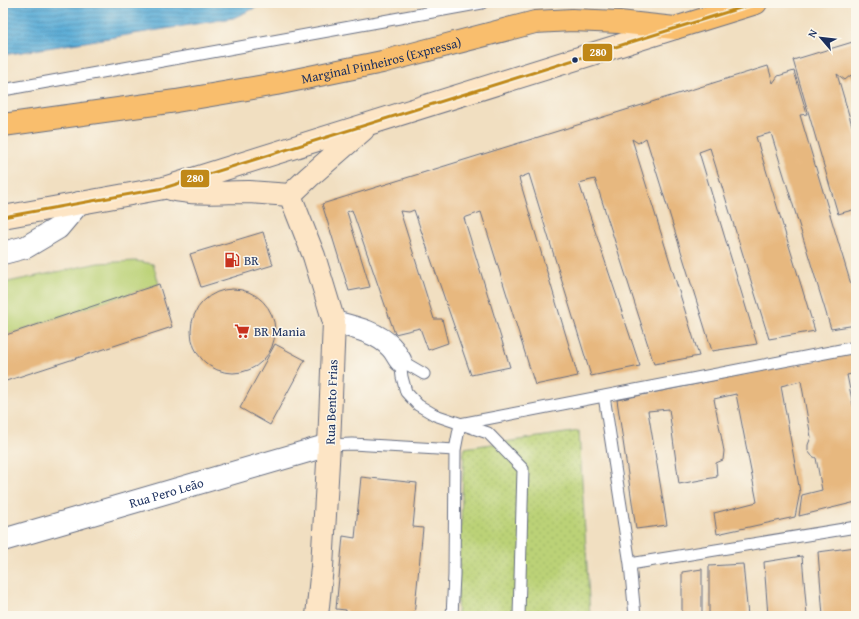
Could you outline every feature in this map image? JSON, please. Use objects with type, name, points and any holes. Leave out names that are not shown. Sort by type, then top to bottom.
[{"type":"highway","name":"Marginal Pinheiros (Expressa)","points":[[3,125],[176,102],[276,84],[382,62],[535,22],[587,20],[675,28],[756,3]]},
{"type":"main road","points":[[3,217],[164,188],[675,28]]},
{"type":"main road","points":[[164,188],[184,192],[249,192],[290,195],[371,124]]},
{"type":"main road","name":"Rua Bento Frias","points":[[290,195],[314,256],[334,322],[322,567],[317,616]]},
{"type":"street","points":[[3,253],[26,247],[58,228],[79,203]]},
{"type":"street","points":[[334,322],[358,328],[379,338],[390,346],[400,360]]},
{"type":"street","name":"Rua Pero Leão","points":[[3,540],[329,445]]},
{"type":"lane","points":[[3,90],[482,3]]},
{"type":"lane","points":[[460,424],[856,347]]},
{"type":"lane","points":[[400,360],[424,374]]},
{"type":"lane","points":[[400,360],[406,392],[418,405],[435,415],[488,433],[523,469],[519,616]]},
{"type":"lane","points":[[604,396],[630,564],[635,616]]},
{"type":"lane","points":[[452,616],[454,576],[455,450],[460,424]]},
{"type":"lane","points":[[329,445],[352,444],[455,450]]},
{"type":"lane","points":[[630,564],[856,527]]},
{"type":"green space","points":[[136,261],[153,264],[159,284],[3,336],[3,283],[98,263]]},
{"type":"green space","points":[[579,431],[590,616],[457,616],[464,448]]},
{"type":"water","points":[[3,3],[266,3],[233,18],[3,55]]},
{"type":"building","points":[[856,41],[856,88],[851,75],[845,80],[837,74],[856,139],[856,209],[838,214],[793,60]]},
{"type":"building","points":[[768,66],[773,83],[778,76],[794,71],[807,114],[800,115],[856,301],[856,325],[831,329],[771,133],[756,137],[815,331],[769,339],[710,148],[699,152],[757,344],[712,351],[646,138],[638,143],[632,139],[699,356],[654,364],[595,179],[579,183],[640,366],[591,376],[529,174],[519,178],[578,376],[535,385],[481,212],[464,218],[510,367],[471,375],[414,210],[409,212],[400,211],[434,319],[442,319],[448,343],[428,350],[420,328],[395,334],[352,210],[347,212],[370,287],[349,291],[322,204]]},
{"type":"building","name":"BR","points":[[263,232],[273,265],[201,287],[190,254]]},
{"type":"building","points":[[159,284],[172,327],[3,382],[3,336]]},
{"type":"building","points":[[233,289],[249,292],[263,301],[272,315],[275,331],[272,347],[263,361],[249,370],[233,373],[217,370],[203,361],[194,347],[191,331],[194,315],[203,301],[217,292]]},
{"type":"building","points":[[275,344],[305,360],[270,425],[240,408]]},
{"type":"building","points":[[856,352],[856,373],[847,375],[856,420],[856,502],[799,516],[802,495],[822,490],[816,458],[808,451],[808,445],[811,437],[801,381],[781,386],[800,492],[795,517],[717,534],[714,513],[757,502],[736,394],[714,399],[724,451],[723,460],[716,463],[717,477],[679,484],[669,409],[648,411],[667,525],[636,529],[617,400]]},
{"type":"building","points":[[361,477],[417,483],[413,527],[423,528],[414,616],[346,616],[346,610],[336,609],[343,536],[355,538]]},
{"type":"building","points":[[856,547],[856,616],[823,616],[818,552]]},
{"type":"building","points":[[802,556],[807,616],[768,616],[764,562]]},
{"type":"building","points":[[743,564],[748,616],[705,616],[698,614],[682,616],[682,572],[702,569],[702,613],[709,614],[709,566]]},
{"type":"transit line","name":"280","points":[[3,217],[164,188],[756,3]]},
{"type":"place","name":"BR","points":[[232,260]]},
{"type":"place","name":"BR Mania","points":[[242,331]]}]
